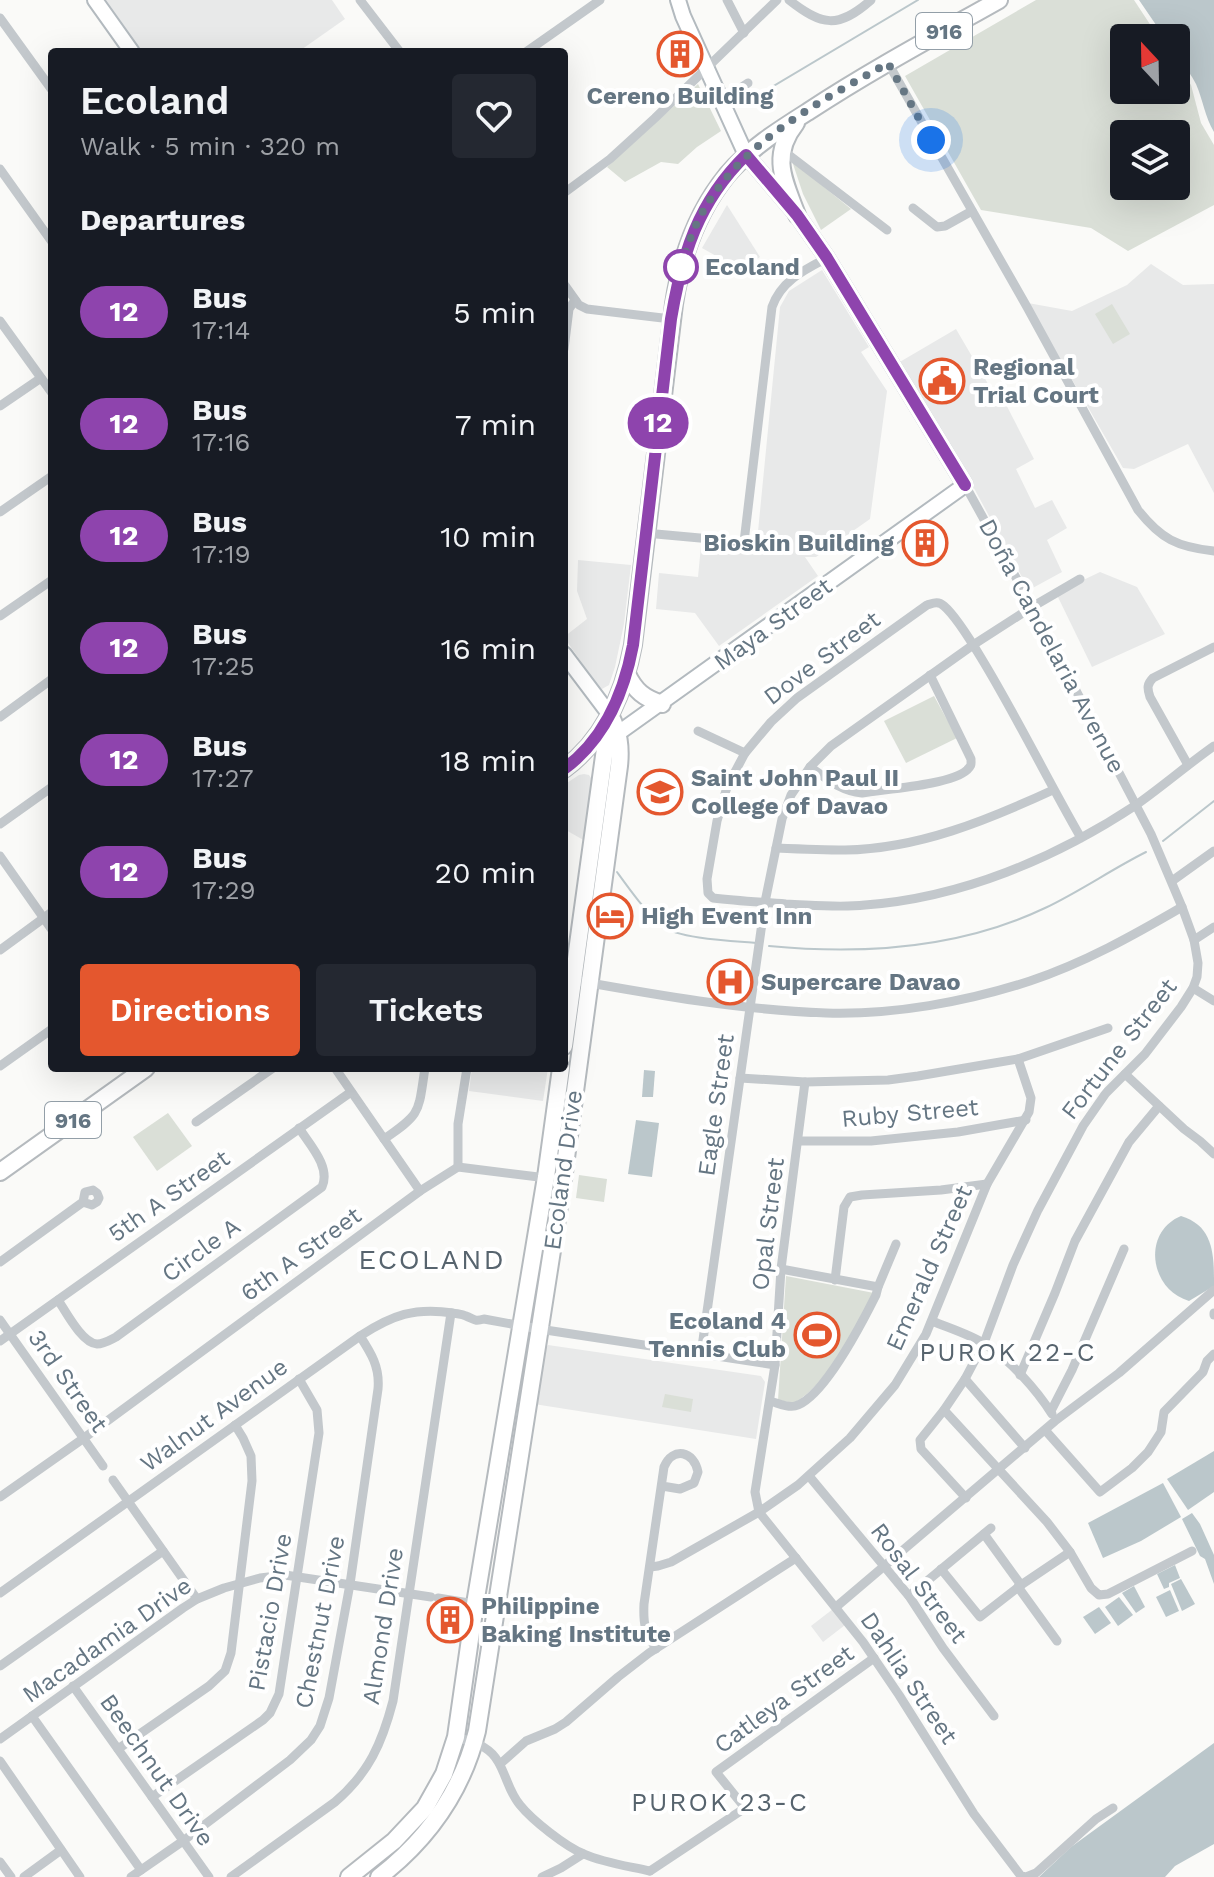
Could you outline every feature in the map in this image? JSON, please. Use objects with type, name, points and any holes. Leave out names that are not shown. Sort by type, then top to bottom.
[{"type":"main road","name":"916","points":[[568,766],[594,741],[610,715],[627,674],[671,319],[679,273],[696,224],[742,148],[775,133],[888,63],[999,0]]},
{"type":"main road","points":[[797,215],[782,172],[781,149],[802,115]]},
{"type":"main road","points":[[627,674],[642,695],[662,704]]},
{"type":"main road","name":"Ecoland Drive","points":[[568,1017],[611,739],[610,715]]},
{"type":"main road","name":"Ecoland Drive","points":[[349,1877],[394,1841],[425,1808],[444,1774],[456,1737],[521,1326],[554,1178],[590,983],[619,766],[620,748],[611,739]]},
{"type":"main road","name":"916","points":[[0,1172],[140,1072]]},
{"type":"main road","name":"Ecoland Drive","points":[[379,1877],[402,1859],[432,1826],[456,1788],[474,1743],[539,1329],[561,1072]]},
{"type":"street","points":[[95,0],[129,48]]},
{"type":"street","points":[[360,0],[397,48]]},
{"type":"street","points":[[532,48],[600,0]]},
{"type":"street","name":"Doña Candelaria Avenue","points":[[678,0],[742,148],[797,215],[827,258],[965,485],[1136,804],[1182,907]]},
{"type":"street","points":[[727,0],[744,33]]},
{"type":"street","points":[[568,190],[610,159],[777,0]]},
{"type":"street","points":[[789,0],[810,14],[830,22],[853,14],[871,0]]},
{"type":"street","points":[[0,18],[48,84]]},
{"type":"street","points":[[888,63],[1138,510],[1152,529],[1167,539],[1214,551]]},
{"type":"street","points":[[721,101],[748,83]]},
{"type":"street","points":[[781,149],[887,230]]},
{"type":"street","points":[[0,169],[48,236]]},
{"type":"street","points":[[913,208],[937,227],[945,226],[972,211]]},
{"type":"street","points":[[645,533],[744,542],[772,307],[784,285],[827,258]]},
{"type":"street","points":[[568,290],[587,309],[671,319]]},
{"type":"street","points":[[568,317],[575,300]]},
{"type":"street","points":[[0,321],[48,388]]},
{"type":"street","points":[[0,406],[41,378]]},
{"type":"street","points":[[0,512],[48,479]]},
{"type":"street","name":"Maya Street","points":[[578,758],[662,704],[965,485]]},
{"type":"street","name":"Eagle Street","points":[[701,1354],[765,902],[782,819],[791,795],[810,767],[831,746],[973,645],[1080,579]]},
{"type":"street","points":[[0,616],[48,583]]},
{"type":"street","name":"Dove Street","points":[[765,902],[713,898],[706,887],[717,821],[727,787],[745,753],[771,722],[797,698],[927,605],[942,604],[973,645]]},
{"type":"street","points":[[973,645],[1081,838]]},
{"type":"street","points":[[1188,765],[1150,697],[1148,683],[1214,647]]},
{"type":"street","points":[[568,662],[610,715]]},
{"type":"street","points":[[810,767],[838,787],[862,793],[935,782],[968,769],[971,759],[930,675]]},
{"type":"street","points":[[0,717],[48,682]]},
{"type":"street","points":[[698,731],[745,753]]},
{"type":"street","points":[[765,902],[864,906],[901,901],[1007,873],[1081,838],[1136,804],[1214,746]]},
{"type":"street","points":[[0,824],[48,790]]},
{"type":"street","points":[[776,848],[846,850],[901,844],[949,832],[1003,813],[1053,790]]},
{"type":"street","points":[[1172,881],[1214,851]]},
{"type":"street","points":[[0,856],[48,915],[0,950]]},
{"type":"street","points":[[573,980],[751,1008],[829,1013],[935,1005],[1029,981],[1063,968],[1130,938],[1182,907]]},
{"type":"street","name":"Fortune Street","points":[[966,1498],[919,1445],[965,1379],[984,1343],[1013,1265],[1038,1210],[1083,1126],[1106,1093],[1145,1054],[1193,988],[1198,963],[1194,940],[1182,907]]},
{"type":"street","points":[[1194,940],[1214,927]]},
{"type":"street","points":[[1193,988],[1214,1001]]},
{"type":"street","points":[[740,1078],[805,1082],[888,1080],[1018,1059],[1108,1028]]},
{"type":"street","points":[[0,1066],[48,1032]]},
{"type":"street","points":[[1018,1059],[1032,1105],[1026,1120]]},
{"type":"street","points":[[196,1122],[267,1072]]},
{"type":"street","points":[[338,1072],[420,1191]]},
{"type":"street","points":[[384,1139],[410,1121],[418,1110],[424,1072]]},
{"type":"street","points":[[466,1072],[458,1124],[458,1167],[554,1178]]},
{"type":"street","points":[[1125,1074],[1214,1154]]},
{"type":"street","name":"Opal Street","points":[[759,1512],[755,1492],[775,1365],[781,1269],[805,1082]]},
{"type":"street","name":"5th A Street","points":[[0,1341],[351,1092]]},
{"type":"street","points":[[1020,1375],[1075,1241],[1129,1142],[1159,1106]]},
{"type":"street","name":"Ruby Street","points":[[798,1141],[871,1141],[958,1132],[1026,1120]]},
{"type":"street","name":"Emerald Street","points":[[650,1567],[671,1562],[759,1512],[837,1452],[881,1404],[907,1367],[932,1321],[987,1184],[1026,1120]]},
{"type":"street","name":"Circle A","points":[[58,1300],[86,1341],[104,1343],[116,1337],[322,1187],[325,1170],[299,1128]]},
{"type":"street","name":"6th A Street","points":[[0,1497],[420,1191],[458,1167]]},
{"type":"street","points":[[835,1280],[844,1207],[850,1197],[987,1184]]},
{"type":"street","points":[[0,1262],[83,1202]]},
{"type":"street","points":[[770,1401],[789,1407],[808,1399],[847,1351],[876,1295],[896,1244]]},
{"type":"street","points":[[836,1607],[1045,1430],[1124,1249]]},
{"type":"street","points":[[781,1269],[878,1287]]},
{"type":"street","points":[[1053,1416],[1119,1373],[1214,1290]]},
{"type":"street","name":"Walnut Avenue","points":[[0,1593],[360,1336],[401,1314],[417,1311],[451,1313],[467,1316],[471,1320],[484,1319],[775,1365]]},
{"type":"street","name":"Almond Drive","points":[[231,1877],[335,1802],[361,1777],[387,1724],[451,1313]]},
{"type":"street","name":"3rd Street","points":[[0,1320],[103,1466]]},
{"type":"street","points":[[932,1321],[984,1343],[1020,1375],[1053,1416]]},
{"type":"street","name":"Chestnut Drive","points":[[131,1877],[290,1760],[311,1740],[320,1726],[329,1698],[350,1584],[379,1379],[375,1360],[360,1336]]},
{"type":"street","points":[[1045,1430],[1100,1492],[1148,1452],[1161,1432],[1164,1412],[1203,1372],[1214,1354]]},
{"type":"street","name":"Pistacio Drive","points":[[152,1797],[263,1720],[279,1694],[319,1421],[314,1402],[299,1379]]},
{"type":"street","points":[[965,1379],[1025,1448]]},
{"type":"street","points":[[944,1410],[1047,1522],[1095,1592],[1103,1596],[1192,1551]]},
{"type":"street","points":[[118,1749],[209,1686],[225,1671],[231,1653],[241,1583],[253,1468],[248,1448],[235,1425]]},
{"type":"street","points":[[656,1649],[643,1621],[665,1463],[671,1456],[683,1454],[694,1460],[698,1472],[694,1483],[680,1489],[662,1486]]},
{"type":"street","name":"Rosal Street","points":[[809,1476],[909,1596],[958,1670],[994,1716]]},
{"type":"street","points":[[113,1480],[197,1599]]},
{"type":"street","name":"Dahlia Street","points":[[759,1512],[874,1658],[968,1805],[1021,1876],[1036,1873],[1096,1819],[1113,1808]]},
{"type":"street","points":[[909,1596],[988,1531],[1057,1641]]},
{"type":"street","points":[[0,1666],[163,1551]]},
{"type":"street","points":[[941,1569],[980,1617],[1070,1552]]},
{"type":"street","points":[[500,1764],[526,1741],[559,1727],[656,1649],[796,1558]]},
{"type":"street","name":"Macadamia Drive","points":[[0,1739],[197,1599],[241,1583],[273,1576],[298,1575],[475,1604]]},
{"type":"street","name":"Catleya Street","points":[[650,1874],[745,1808],[716,1772],[874,1658]]},
{"type":"street","name":"Beechnut Drive","points":[[73,1686],[209,1877]]},
{"type":"street","points":[[32,1716],[141,1870]]},
{"type":"street","points":[[456,1737],[490,1751],[500,1764],[511,1793],[527,1814],[583,1854],[650,1874]]},
{"type":"street","points":[[0,1761],[80,1877]]},
{"type":"street","points":[[24,1877],[61,1850]]},
{"type":"street","points":[[542,1877],[583,1854]]},
{"type":"street","points":[[0,1862],[11,1877]]},
{"type":"shaded area","points":[[106,0],[332,0],[345,19],[304,48],[139,48]]},
{"type":"shaded area","points":[[1036,0],[1134,0],[1150,24],[1110,24],[1110,104],[1190,104],[1190,84],[1201,123],[1214,145],[1214,205],[1128,251],[1091,228],[981,210],[905,76]]},
{"type":"shaded area","points":[[1139,0],[1214,0],[1214,132],[1190,74],[1190,24],[1155,24]]},
{"type":"shaded area","points":[[698,84],[721,131],[678,164],[661,162],[625,182],[607,167]]},
{"type":"shaded area","points":[[792,161],[851,209],[821,230],[803,194]]},
{"type":"shaded area","points":[[727,205],[760,257],[741,270],[702,248]]},
{"type":"shaded area","points":[[1151,264],[1183,285],[1214,284],[1214,493],[1188,444],[1134,469],[1123,468],[1028,303],[1072,311],[1127,285]]},
{"type":"shaded area","points":[[822,270],[869,347],[861,352],[887,391],[870,519],[816,557],[805,557],[818,576],[719,646],[695,613],[656,609],[659,573],[698,577],[701,546],[756,552],[780,307],[789,291]]},
{"type":"shaded area","points":[[1112,304],[1130,334],[1113,344],[1095,314]]},
{"type":"shaded area","points":[[956,329],[991,389],[997,387],[1034,459],[1016,469],[1035,508],[1052,500],[1067,528],[1047,540],[1062,572],[1029,590],[975,490],[898,363]]},
{"type":"shaded area","points":[[578,560],[631,565],[615,667],[609,685],[602,689],[568,643],[568,634],[587,619],[577,591]]},
{"type":"shaded area","points":[[1100,572],[1137,587],[1165,634],[1092,667],[1056,593]]},
{"type":"shaded area","points":[[934,696],[957,738],[906,763],[884,721]]},
{"type":"shaded area","points":[[579,775],[589,775],[593,788],[587,842],[568,831],[568,782]]},
{"type":"shaded area","points":[[644,1070],[655,1071],[653,1097],[642,1097]]},
{"type":"shaded area","points":[[471,1072],[547,1072],[543,1101],[469,1091]]},
{"type":"shaded area","points":[[168,1113],[192,1146],[157,1171],[133,1137]]},
{"type":"shaded area","points":[[636,1120],[659,1123],[652,1177],[628,1174]]},
{"type":"shaded area","points":[[579,1175],[607,1179],[604,1202],[576,1198]]},
{"type":"shaded area","points":[[1181,1216],[1206,1234],[1213,1263],[1214,1286],[1189,1301],[1165,1285],[1155,1260],[1160,1234]]},
{"type":"shaded area","name":"Ecoland 4 Tennis Club","points":[[786,1276],[874,1293],[829,1369],[794,1403],[778,1400]]},
{"type":"shaded area","points":[[548,1345],[761,1376],[765,1382],[756,1439],[534,1404]]},
{"type":"shaded area","points":[[665,1394],[693,1399],[691,1412],[662,1407]]},
{"type":"shaded area","points":[[1214,1451],[1214,1492],[1188,1510],[1167,1479]]},
{"type":"shaded area","points":[[1163,1483],[1181,1517],[1141,1541],[1103,1558],[1088,1523]]},
{"type":"shaded area","points":[[1192,1513],[1214,1555],[1214,1584],[1205,1559],[1200,1556],[1182,1519]]},
{"type":"shaded area","points":[[1175,1565],[1180,1578],[1164,1589],[1157,1574]]},
{"type":"shaded area","points":[[1181,1579],[1195,1604],[1182,1611],[1171,1584]]},
{"type":"shaded area","points":[[1134,1586],[1145,1607],[1136,1613],[1122,1593]]},
{"type":"shaded area","points":[[1170,1590],[1179,1611],[1166,1617],[1156,1597]]},
{"type":"shaded area","points":[[1119,1597],[1133,1615],[1118,1626],[1105,1607]]},
{"type":"shaded area","points":[[1099,1607],[1111,1623],[1095,1634],[1083,1617]]},
{"type":"shaded area","points":[[833,1609],[845,1625],[823,1642],[811,1626]]},
{"type":"shaded area","points":[[1214,1743],[1214,1844],[1175,1866],[1165,1877],[1039,1877],[1071,1847]]},
{"type":"waterway","points":[[750,100],[918,0]]},
{"type":"waterway","points":[[1163,841],[1214,801]]},
{"type":"waterway","points":[[769,946],[875,949],[910,946],[979,932],[1045,908],[1146,852]]},
{"type":"waterway","points":[[617,872],[662,926],[681,934],[707,939],[756,943]]},
{"type":"bus line","name":"12","points":[[568,766],[599,733],[627,674],[679,273],[700,216],[719,186],[746,155],[797,215],[827,258],[965,485]]},
{"type":"place","name":"Cereno Building","points":[[680,54]]},
{"type":"place","name":"Ecoland","points":[[681,267]]},
{"type":"place","name":"Regional Trial Court","points":[[942,381]]},
{"type":"place","name":"Bioskin Building","points":[[925,543]]},
{"type":"place","name":"Saint John Paul II College of Davao","points":[[660,792]]},
{"type":"place","name":"High Event Inn","points":[[610,916]]},
{"type":"place","name":"Supercare Davao","points":[[730,982]]},
{"type":"place","name":"Ecoland 4 Tennis Club","points":[[817,1335]]},
{"type":"place","name":"Philippine Baking Institute","points":[[450,1620]]},
{"type":"district","name":"ECOLAND","points":[[432,1259]]},
{"type":"district","name":"PUROK 22-C","points":[[1008,1352]]},
{"type":"district","name":"PUROK 23-C","points":[[720,1802]]},
{"type":"route","points":[[681,267],[679,273],[700,216],[739,162],[775,133],[888,63],[931,140]]}]
